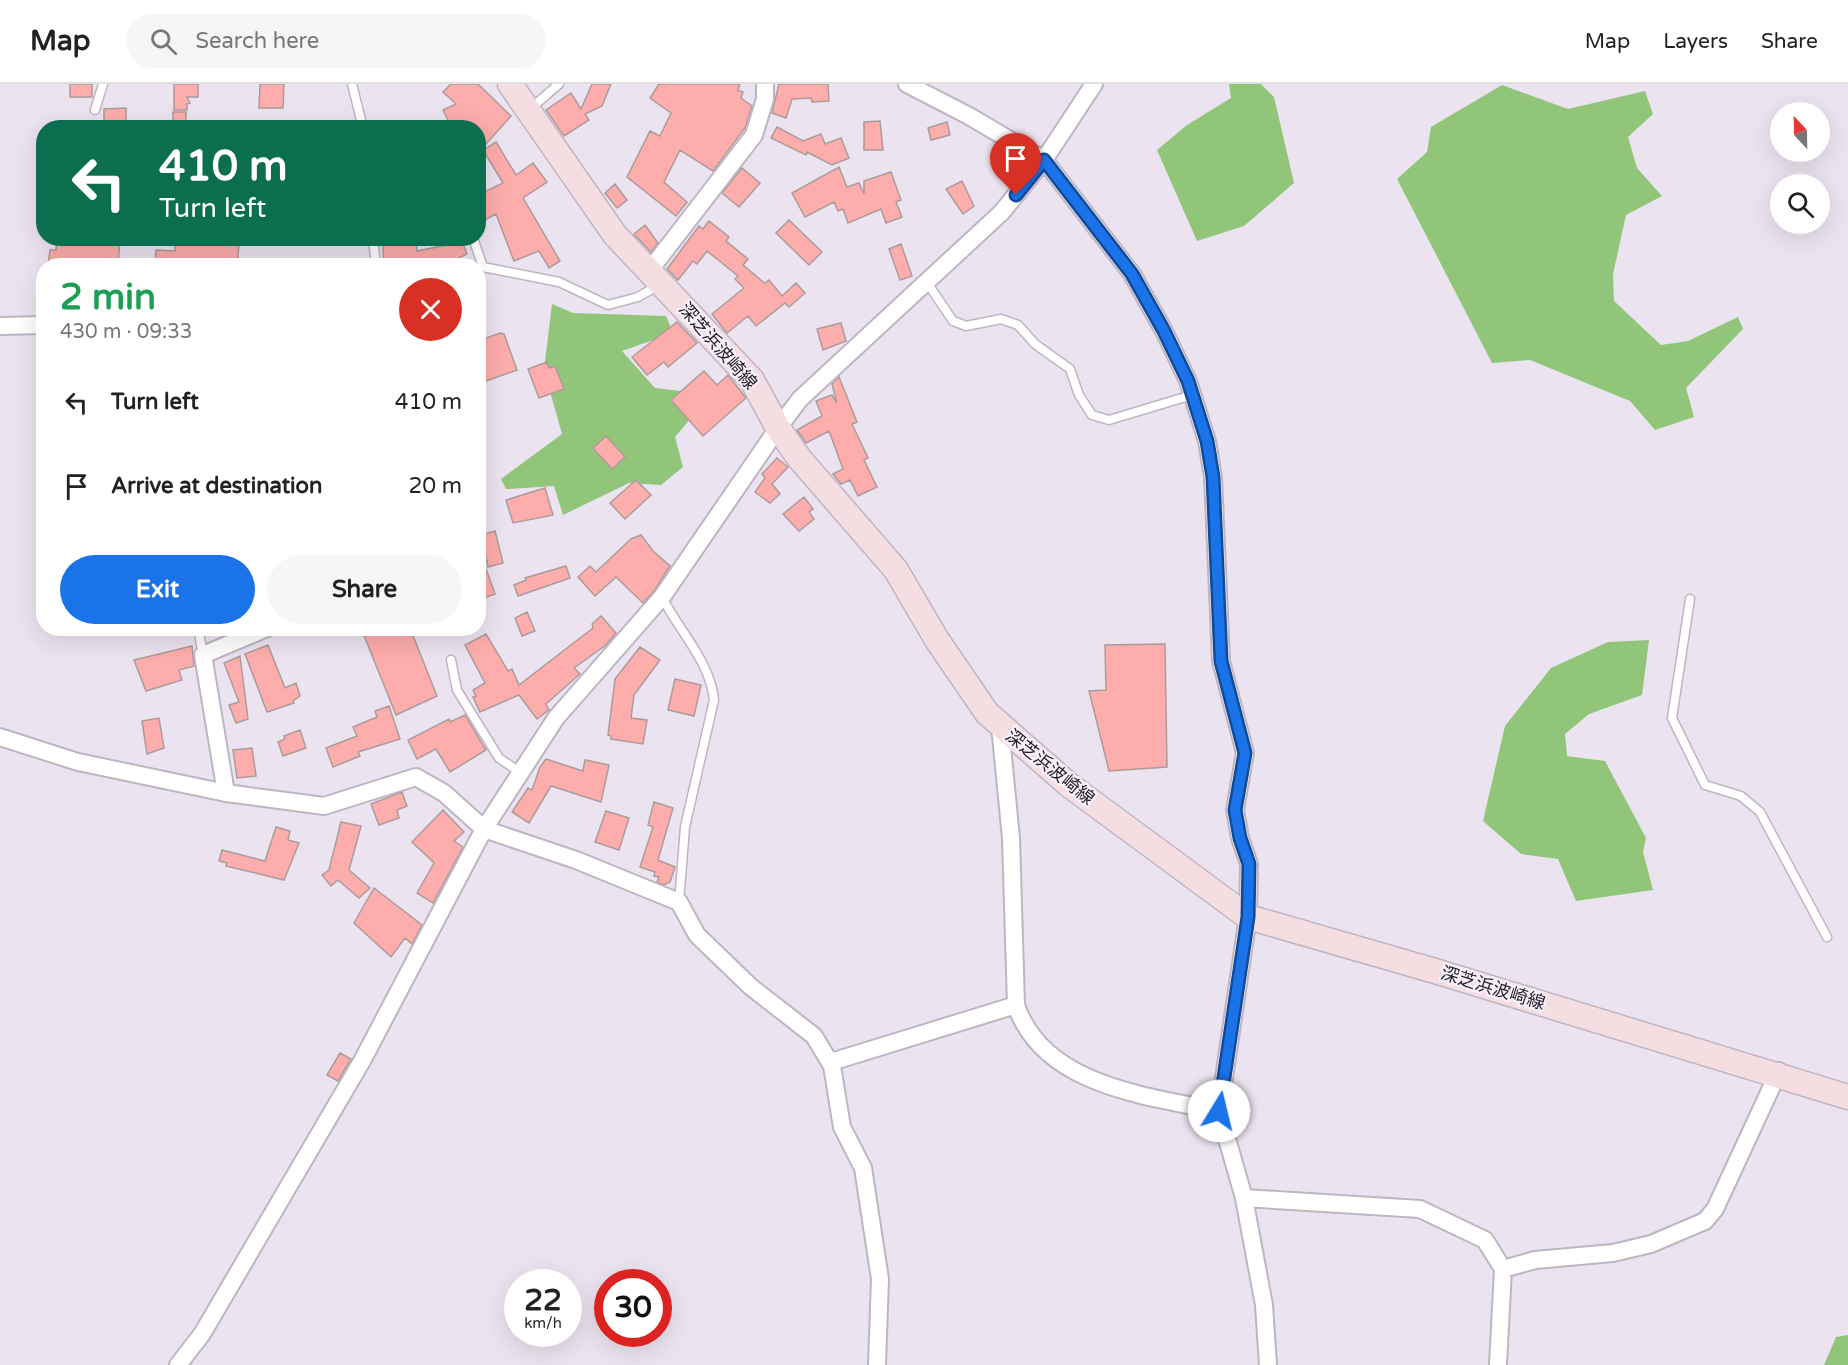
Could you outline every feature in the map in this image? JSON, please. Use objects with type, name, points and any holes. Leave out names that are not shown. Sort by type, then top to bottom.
[{"type":"main road","name":"深芝浜波崎線","points":[[510,84],[615,235],[752,380],[778,428],[799,458],[896,570],[937,640],[987,713],[1069,785],[1248,917],[1779,1073],[1848,1097]]},
{"type":"street","points":[[656,277],[754,135],[765,99],[765,84]]},
{"type":"street","points":[[906,84],[969,116],[1044,160],[1132,274],[1164,331],[1192,395],[1207,441],[1213,477],[1221,661],[1245,753],[1235,810],[1240,838],[1249,864],[1248,917],[1219,1111],[1244,1198],[1264,1305],[1268,1365]]},
{"type":"street","points":[[178,1365],[202,1334],[362,1061],[484,830],[556,718],[662,597],[800,399],[928,284],[1002,212],[1044,160],[1094,84]]},
{"type":"street","points":[[0,326],[36,325]]},
{"type":"street","points":[[226,793],[203,655],[248,636]]},
{"type":"street","points":[[1000,726],[1011,838],[1016,1005],[1022,1026],[1056,1061],[1080,1074],[1108,1085],[1155,1098],[1219,1111]]},
{"type":"street","points":[[0,736],[78,762],[226,793],[324,806],[416,777],[444,793],[484,830],[576,860],[679,902],[697,935],[752,987],[814,1036],[831,1062],[842,1128],[863,1168],[873,1227],[880,1279],[877,1365]]},
{"type":"street","points":[[831,1062],[1016,1005]]},
{"type":"street","points":[[1503,1269],[1535,1260],[1613,1253],[1651,1244],[1705,1221],[1715,1209],[1779,1073]]},
{"type":"street","points":[[1244,1198],[1420,1209],[1485,1240],[1503,1269],[1498,1365]]},
{"type":"lane","points":[[95,110],[103,84]]},
{"type":"lane","points":[[352,84],[361,120]]},
{"type":"lane","points":[[528,111],[559,84]]},
{"type":"lane","points":[[486,268],[559,282],[608,305],[638,297],[656,277]]},
{"type":"lane","points":[[928,284],[953,321],[966,326],[1001,319],[1018,325],[1035,344],[1070,369],[1079,395],[1092,415],[1109,420],[1192,395]]},
{"type":"lane","points":[[662,597],[696,651],[713,689],[714,700],[685,827],[679,902]]},
{"type":"lane","points":[[1690,599],[1672,718],[1705,785],[1740,796],[1760,812],[1827,937]]},
{"type":"lane","points":[[199,636],[203,655]]},
{"type":"lane","points":[[451,660],[457,690],[499,759],[521,773]]},
{"type":"green space","points":[[1229,84],[1261,84],[1274,97],[1294,183],[1244,226],[1197,241],[1157,150],[1187,125],[1231,98]]},
{"type":"green space","points":[[1502,85],[1568,109],[1645,91],[1653,114],[1628,137],[1637,168],[1662,196],[1626,215],[1613,274],[1614,301],[1661,345],[1688,341],[1738,317],[1743,329],[1686,388],[1694,417],[1655,430],[1630,401],[1530,360],[1492,363],[1397,179],[1427,152],[1431,127]]},
{"type":"green space","points":[[552,304],[573,313],[666,316],[673,333],[622,351],[655,388],[689,392],[697,411],[675,437],[683,467],[661,485],[629,483],[563,515],[554,486],[506,489],[501,479],[562,434],[544,370]]},
{"type":"green space","points":[[1649,640],[1642,695],[1589,714],[1565,734],[1567,756],[1605,761],[1646,838],[1643,852],[1653,890],[1576,901],[1558,859],[1521,854],[1483,821],[1505,726],[1551,668],[1608,642]]},
{"type":"green space","points":[[1848,1335],[1848,1365],[1824,1365],[1836,1337]]},
{"type":"building","points":[[70,84],[92,84],[92,97],[70,97]]},
{"type":"building","points":[[174,84],[198,84],[198,97],[187,97],[190,103],[187,104],[187,110],[174,110]]},
{"type":"building","points":[[260,84],[284,84],[283,108],[259,108]]},
{"type":"building","points":[[451,84],[478,84],[511,116],[486,144],[486,120],[448,120],[443,110],[456,104],[443,92]]},
{"type":"building","points":[[592,84],[611,84],[602,106],[585,114],[589,120],[564,136],[546,110],[571,93],[581,109]]},
{"type":"building","points":[[659,84],[740,84],[738,90],[743,92],[741,98],[752,106],[745,128],[713,171],[680,150],[664,182],[687,202],[676,216],[627,177],[650,131],[660,136],[671,113],[650,98]]},
{"type":"building","points":[[779,84],[828,84],[829,101],[812,102],[811,98],[792,99],[786,118],[772,113]]},
{"type":"building","points":[[126,108],[126,120],[104,120],[104,109]]},
{"type":"building","points":[[173,112],[186,112],[186,120],[173,120]]},
{"type":"building","points":[[880,121],[883,150],[864,150],[864,122]]},
{"type":"building","points":[[947,122],[950,135],[931,140],[928,128]]},
{"type":"building","points":[[777,127],[803,141],[821,134],[825,144],[841,138],[849,158],[832,165],[807,152],[806,155],[771,138]]},
{"type":"building","points":[[496,142],[516,175],[533,163],[547,182],[523,198],[560,261],[549,268],[539,251],[514,261],[496,214],[486,219],[486,191],[503,183],[486,155],[486,148]]},
{"type":"building","points":[[839,167],[847,187],[859,183],[864,194],[864,181],[891,172],[901,200],[896,202],[902,217],[886,223],[881,209],[848,223],[843,209],[838,211],[834,202],[805,217],[792,193]]},
{"type":"building","points":[[742,168],[760,183],[739,207],[722,193]]},
{"type":"building","points":[[962,181],[974,206],[963,214],[946,189]]},
{"type":"building","points":[[615,184],[627,200],[617,208],[605,193]]},
{"type":"building","points":[[789,220],[822,252],[809,265],[776,233]]},
{"type":"building","points":[[709,221],[729,237],[726,241],[748,259],[743,265],[765,283],[769,280],[782,296],[796,283],[805,293],[789,307],[785,303],[756,326],[748,316],[727,333],[712,314],[744,288],[735,279],[738,276],[707,251],[697,264],[693,261],[678,280],[667,269],[699,226],[703,229]]},
{"type":"building","points":[[645,225],[658,243],[651,252],[634,234]]},
{"type":"building","points":[[901,244],[912,276],[900,280],[889,249]]},
{"type":"building","points":[[56,246],[119,246],[119,258],[49,258],[50,250],[56,250]]},
{"type":"building","points":[[175,246],[239,246],[238,258],[155,258],[156,250],[175,251]]},
{"type":"building","points":[[383,246],[417,246],[417,251],[442,246],[464,246],[467,254],[459,258],[384,258]]},
{"type":"building","points":[[677,322],[697,343],[668,367],[664,362],[647,375],[632,357]]},
{"type":"building","points":[[841,323],[846,341],[823,350],[817,329]]},
{"type":"building","points":[[500,333],[504,334],[517,370],[486,381],[486,338]]},
{"type":"building","points":[[547,362],[549,368],[555,366],[564,389],[539,398],[528,369]]},
{"type":"building","points":[[704,371],[717,385],[728,375],[746,398],[703,436],[671,400]]},
{"type":"building","points":[[839,377],[857,422],[852,424],[868,458],[864,460],[877,487],[858,496],[850,480],[841,484],[833,474],[843,469],[829,431],[806,443],[797,430],[822,416],[816,401],[832,395],[837,403],[832,384]]},
{"type":"building","points":[[606,436],[625,457],[612,469],[593,448]]},
{"type":"building","points":[[777,458],[788,467],[772,484],[780,494],[770,503],[755,492],[765,478],[762,474]]},
{"type":"building","points":[[636,480],[651,495],[625,519],[610,503]]},
{"type":"building","points":[[545,488],[553,515],[513,523],[506,500]]},
{"type":"building","points":[[804,497],[813,509],[809,512],[814,519],[799,531],[783,514]]},
{"type":"building","points":[[495,531],[503,563],[488,567],[486,534]]},
{"type":"building","points":[[641,535],[653,551],[670,566],[654,591],[643,603],[616,577],[595,596],[578,577],[590,566],[596,572],[631,539]]},
{"type":"building","points":[[566,566],[570,578],[518,596],[514,585],[526,580],[525,578]]},
{"type":"building","points":[[486,569],[495,594],[486,597]]},
{"type":"building","points":[[527,612],[535,631],[522,636],[515,618]]},
{"type":"building","points":[[601,616],[616,633],[606,645],[574,668],[580,674],[546,704],[549,710],[537,719],[519,695],[480,712],[473,697],[476,696],[473,690],[485,683],[465,645],[486,634],[508,671],[512,669],[519,685],[593,628],[592,624]]},
{"type":"building","points":[[364,636],[413,636],[437,696],[396,715]]},
{"type":"building","points":[[1165,644],[1167,767],[1109,771],[1089,691],[1106,690],[1105,645]]},
{"type":"building","points":[[268,645],[285,688],[296,683],[300,696],[293,701],[294,703],[267,712],[245,654]]},
{"type":"building","points":[[192,646],[194,666],[179,670],[182,680],[146,691],[134,660]]},
{"type":"building","points":[[640,647],[660,660],[634,695],[631,718],[647,720],[643,744],[611,739],[608,735],[615,679]]},
{"type":"building","points":[[240,656],[248,719],[236,723],[229,705],[239,702],[224,663]]},
{"type":"building","points":[[675,679],[701,685],[694,716],[668,710]]},
{"type":"building","points":[[389,706],[400,739],[358,752],[360,756],[333,767],[326,748],[357,736],[353,727],[377,717],[375,711]]},
{"type":"building","points":[[465,715],[486,750],[450,772],[436,749],[417,759],[408,740],[449,719],[450,722]]},
{"type":"building","points":[[159,718],[164,748],[147,754],[142,721]]},
{"type":"building","points":[[300,730],[306,748],[283,756],[278,742],[285,739],[284,736]]},
{"type":"building","points":[[252,748],[256,776],[237,778],[233,750]]},
{"type":"building","points":[[546,759],[583,771],[585,760],[609,765],[601,802],[551,786],[529,823],[512,812],[528,788],[532,790],[540,767]]},
{"type":"building","points":[[402,792],[407,806],[397,810],[399,818],[379,825],[371,804]]},
{"type":"building","points":[[654,802],[673,808],[658,860],[675,867],[670,882],[664,885],[657,882],[659,877],[654,876],[655,872],[640,867],[653,827],[648,825]]},
{"type":"building","points":[[443,810],[464,832],[454,841],[463,847],[433,903],[417,893],[434,863],[412,842]]},
{"type":"building","points":[[606,811],[629,818],[619,850],[595,842]]},
{"type":"building","points":[[341,822],[361,826],[349,870],[370,888],[359,898],[338,880],[331,886],[322,875],[329,870]]},
{"type":"building","points":[[276,827],[290,831],[288,840],[299,843],[284,880],[226,866],[227,863],[219,861],[222,850],[265,861]]},
{"type":"building","points":[[374,888],[422,925],[412,944],[405,938],[391,957],[354,923]]},
{"type":"building","points":[[340,1053],[351,1059],[338,1081],[327,1075]]},
{"type":"route","points":[[1016,195],[1044,160],[1132,274],[1164,331],[1188,381],[1207,441],[1213,477],[1221,661],[1245,753],[1235,810],[1240,838],[1249,864],[1248,917],[1219,1111]]}]
